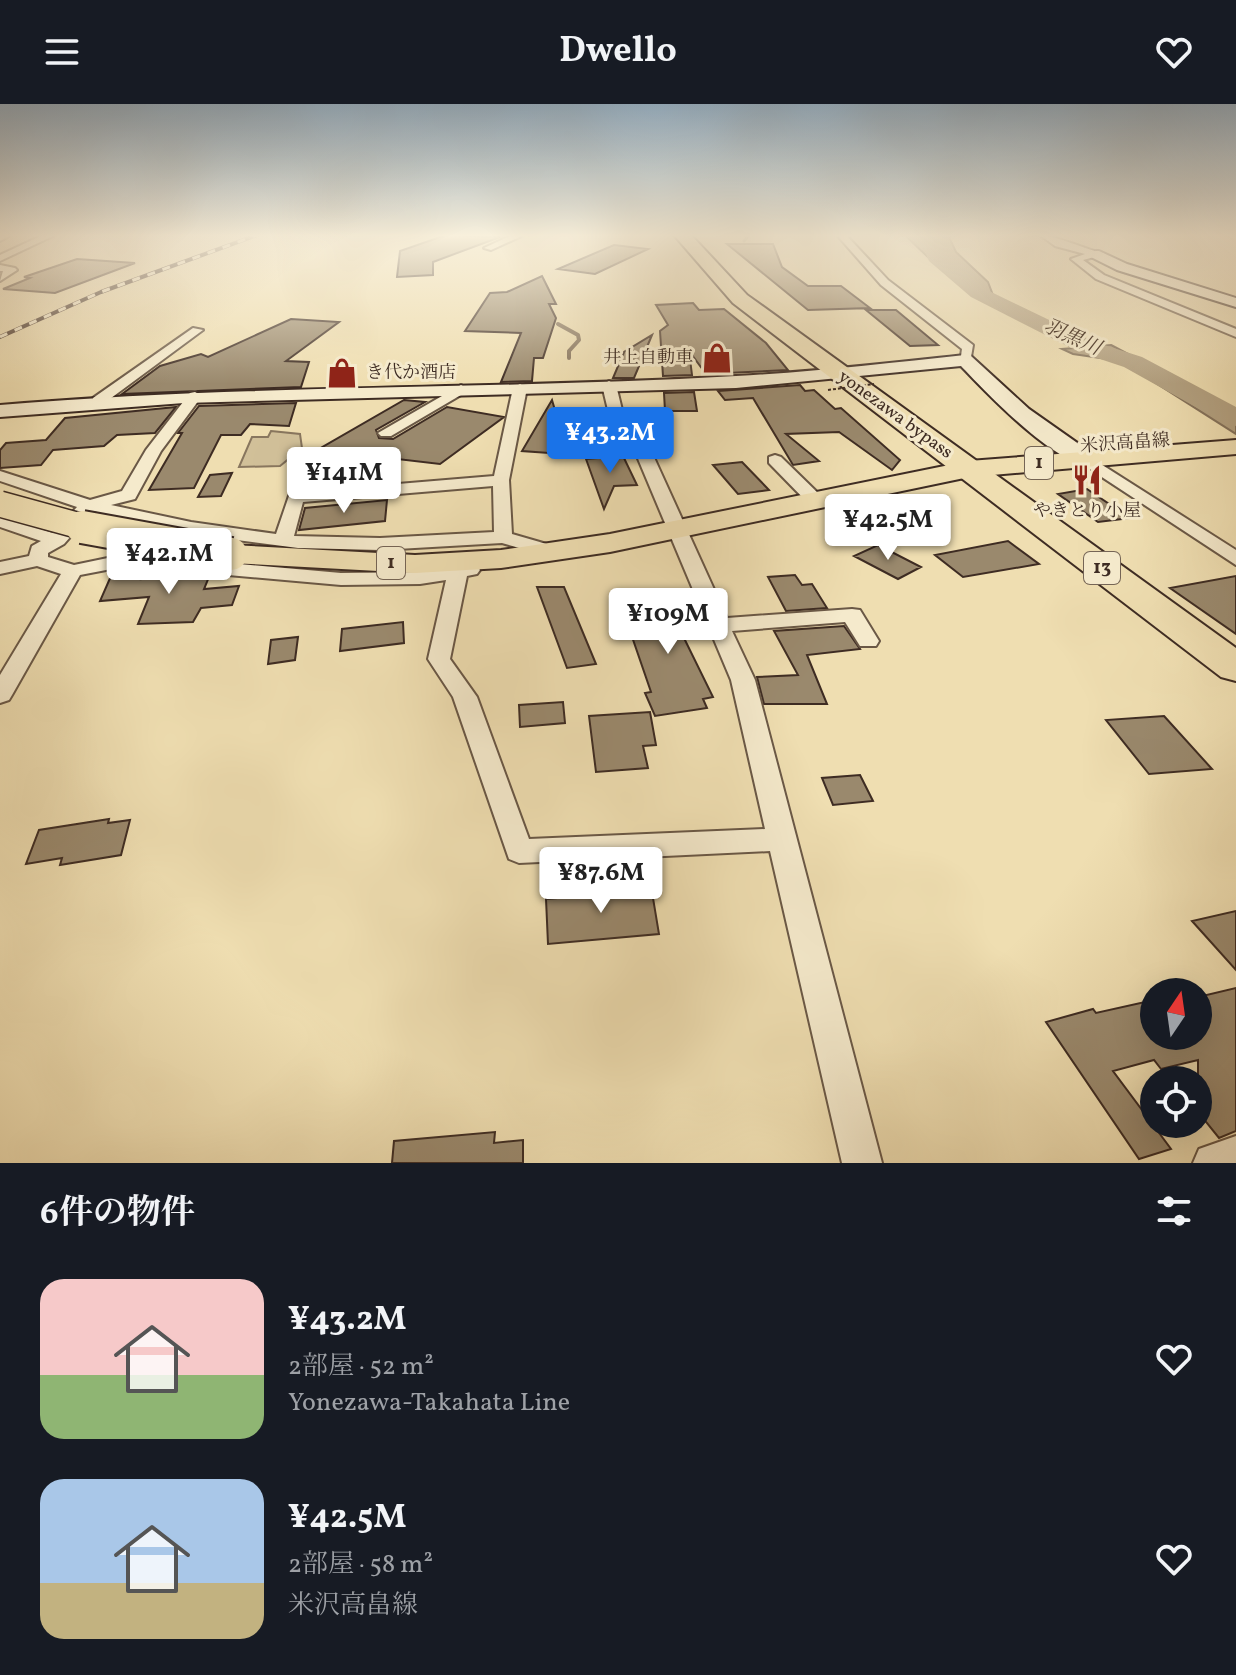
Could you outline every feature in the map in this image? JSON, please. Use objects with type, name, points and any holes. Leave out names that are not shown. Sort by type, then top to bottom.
[{"type":"highway","name":"yonezawa bypass","points":[[727,284],[832,381],[969,469],[1236,668]]},
{"type":"main road","name":"米沢高畠線","points":[[677,528],[969,469],[1236,436]]},
{"type":"main road","name":"米沢高畠線","points":[[1089,452],[1236,447]]},
{"type":"main road","name":"1","points":[[0,504],[123,537],[231,554],[393,563],[502,548],[550,551],[610,543],[677,528]]},
{"type":"street","points":[[888,284],[969,348],[965,360]]},
{"type":"street","points":[[1118,284],[1236,333]]},
{"type":"street","points":[[1177,284],[1236,303]]},
{"type":"street","points":[[98,401],[197,330]]},
{"type":"street","points":[[0,411],[98,401],[195,396],[832,381],[965,360]]},
{"type":"street","points":[[965,360],[1011,404],[1089,452],[1236,559]]},
{"type":"street","points":[[609,385],[615,410],[639,442],[743,680],[862,1163]]},
{"type":"street","points":[[0,568],[38,560],[73,571],[127,560],[341,579],[420,578],[483,568],[502,548],[501,480],[520,388]]},
{"type":"street","points":[[386,433],[461,389]]},
{"type":"street","points":[[38,560],[39,550],[57,540],[89,505],[129,495],[154,450],[195,396]]},
{"type":"street","points":[[775,460],[815,500]]},
{"type":"street","points":[[0,476],[89,505],[191,528],[284,540],[502,548]]},
{"type":"street","points":[[284,540],[296,497],[501,480]]},
{"type":"street","points":[[0,521],[57,540]]},
{"type":"street","points":[[0,695],[73,571]]},
{"type":"street","points":[[458,572],[439,659],[465,697],[519,851],[782,839]]},
{"type":"street","points":[[721,625],[852,615],[868,641]]},
{"type":"street","points":[[1213,1163],[1236,1156]]},
{"type":"path","points":[[832,381],[874,384]]},
{"type":"shaded area","points":[[960,284],[989,284],[993,295],[1037,317],[998,308]]},
{"type":"shaded area","points":[[1111,345],[1236,411],[1236,434],[1121,361],[1073,354],[1062,349]]},
{"type":"shaded area","points":[[271,431],[300,434],[302,448],[280,466],[239,467],[252,437],[268,437]]},
{"type":"building","points":[[14,284],[78,284],[55,293],[3,289]]},
{"type":"building","points":[[524,284],[546,284],[556,304],[549,304],[556,318],[543,358],[534,358],[532,381],[501,382],[521,333],[465,331],[490,293],[507,292]]},
{"type":"building","points":[[777,284],[841,286],[870,308],[808,310]]},
{"type":"building","points":[[693,303],[699,310],[724,309],[766,343],[788,370],[706,374],[689,351],[692,375],[663,376],[660,331],[668,325],[656,305]]},
{"type":"building","points":[[866,310],[896,310],[938,345],[910,346]]},
{"type":"building","points":[[291,319],[339,322],[286,361],[309,362],[301,387],[122,394],[160,366],[201,354],[208,357]]},
{"type":"building","points":[[652,335],[634,378],[613,378],[624,352]]},
{"type":"building","points":[[800,385],[805,391],[814,390],[835,409],[841,408],[900,460],[892,470],[839,432],[786,434],[819,461],[793,465],[753,398],[725,400],[718,391]]},
{"type":"building","points":[[694,392],[697,411],[665,411],[664,393]]},
{"type":"building","points":[[404,400],[425,402],[376,430],[379,438],[393,439],[447,407],[504,417],[440,464],[389,458],[379,467],[361,468],[300,460]]},
{"type":"building","points":[[552,400],[561,431],[549,453],[522,451]]},
{"type":"building","points":[[296,403],[289,426],[250,424],[241,435],[221,435],[194,488],[149,490],[182,433],[178,433],[199,406]]},
{"type":"building","points":[[176,407],[155,433],[117,435],[104,446],[53,450],[41,465],[0,468],[0,450],[6,443],[46,440],[65,418]]},
{"type":"building","points":[[623,456],[637,485],[614,486],[604,509],[586,459]]},
{"type":"building","points":[[742,462],[769,490],[738,494],[713,465]]},
{"type":"building","points":[[232,473],[221,496],[198,497],[210,475]]},
{"type":"building","points":[[1087,489],[1130,518],[1098,522],[1058,494]]},
{"type":"building","points":[[387,500],[385,521],[299,530],[305,508]]},
{"type":"building","points":[[1008,541],[1039,564],[963,577],[935,555]]},
{"type":"building","points":[[878,545],[921,567],[898,579],[854,556]]},
{"type":"building","points":[[143,572],[141,579],[184,575],[185,579],[209,577],[204,589],[239,586],[232,605],[201,608],[193,622],[138,624],[149,597],[100,601],[111,576]]},
{"type":"building","points":[[795,575],[802,585],[812,584],[827,608],[786,611],[768,577]]},
{"type":"building","points":[[1236,576],[1236,634],[1170,588]]},
{"type":"building","points":[[537,587],[564,587],[596,664],[567,668]]},
{"type":"building","points":[[673,593],[682,618],[692,617],[701,634],[683,636],[713,697],[703,699],[707,708],[655,716],[645,693],[651,692],[628,625],[641,623],[632,596]]},
{"type":"building","points":[[403,622],[404,643],[340,651],[342,629]]},
{"type":"building","points":[[844,626],[860,649],[807,655],[827,704],[764,704],[757,677],[798,675],[774,631]]},
{"type":"building","points":[[298,637],[295,660],[268,664],[271,640]]},
{"type":"building","points":[[563,702],[565,723],[520,727],[519,705]]},
{"type":"building","points":[[650,712],[656,745],[643,746],[648,768],[596,772],[589,716]]},
{"type":"building","points":[[1164,716],[1212,769],[1149,774],[1106,720]]},
{"type":"building","points":[[860,775],[873,801],[833,805],[822,778]]},
{"type":"building","points":[[109,819],[108,823],[130,820],[121,855],[60,865],[62,858],[26,864],[39,830]]},
{"type":"building","points":[[620,884],[621,894],[652,892],[659,934],[548,944],[546,899],[580,896],[580,887]]},
{"type":"building","points":[[1236,911],[1236,970],[1192,921]]},
{"type":"building","points":[[1236,988],[1236,1131],[1219,1138],[1212,1129],[1212,1066],[1198,1066],[1198,1060],[1159,1066],[1154,1060],[1113,1071],[1140,1107],[1140,1138],[1163,1138],[1171,1149],[1139,1159],[1046,1022],[1093,1009],[1096,1013],[1140,1003],[1140,1050],[1212,1050],[1212,994]]},
{"type":"building","points":[[495,1132],[494,1143],[523,1140],[523,1163],[392,1163],[394,1141]]},
{"type":"waterway","name":"羽黒川","points":[[968,284],[978,293],[1087,347],[1133,362],[1236,418]]},
{"type":"waterway","points":[[558,324],[578,335],[579,340],[569,351],[569,358]]},
{"type":"railway","points":[[0,337],[122,284]]},
{"type":"place","name":"井上自動車","points":[[717,358]]},
{"type":"place","name":"き代か酒店","points":[[342,373]]},
{"type":"place","name":"やきとり小屋","points":[[1087,480]]}]
